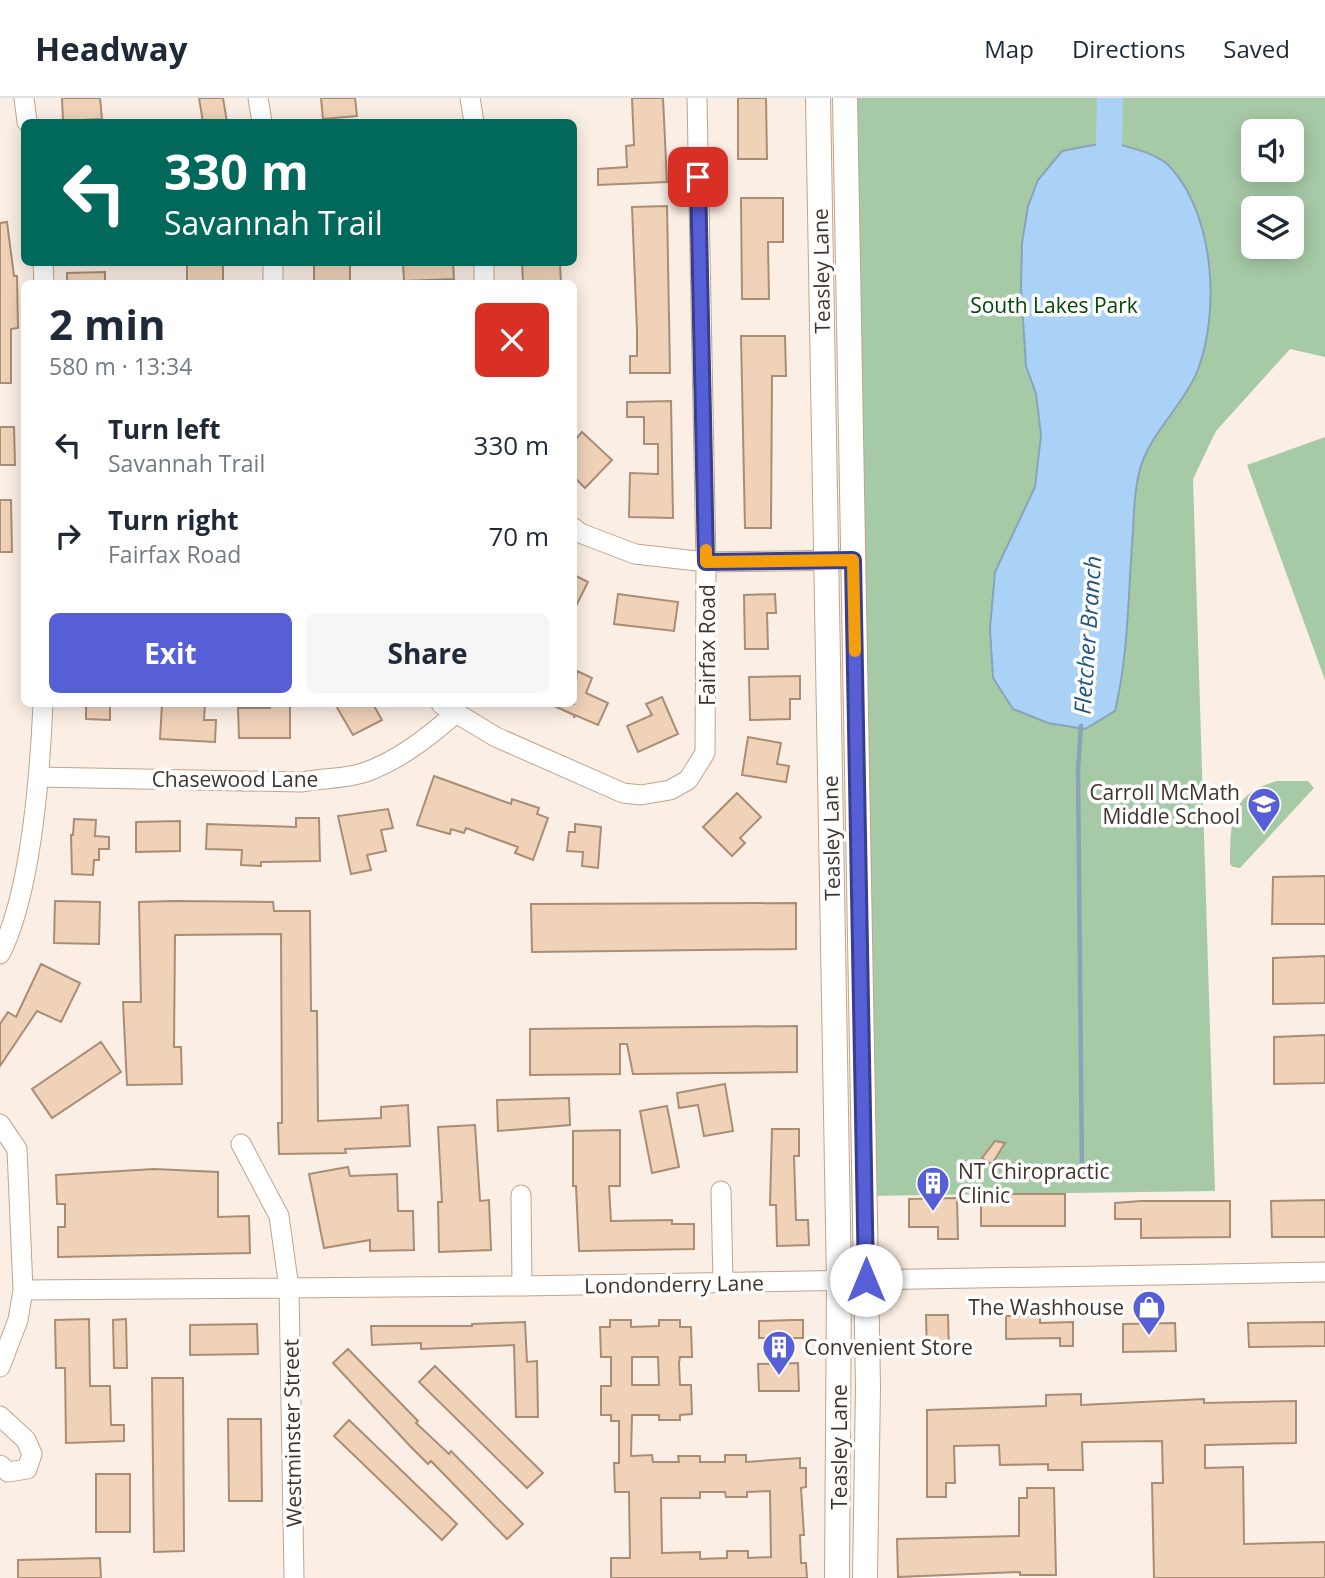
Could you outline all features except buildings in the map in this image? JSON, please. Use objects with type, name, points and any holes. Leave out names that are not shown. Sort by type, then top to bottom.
[{"type":"main road","name":"Teasley Lane","points":[[818,98],[839,1281],[837,1578]]},
{"type":"main road","name":"Teasley Lane","points":[[845,98],[866,1280],[865,1578]]},
{"type":"street","points":[[24,98],[27,119]]},
{"type":"street","points":[[258,98],[262,119]]},
{"type":"street","points":[[471,98],[474,119]]},
{"type":"street","name":"Fairfax Road","points":[[448,709],[496,737],[623,793],[641,795],[670,790],[688,780],[705,753],[706,562],[697,98]]},
{"type":"street","points":[[577,530],[635,554],[706,562],[853,560]]},
{"type":"street","points":[[0,954],[9,936],[24,874],[38,777],[43,707]]},
{"type":"street","name":"Chasewood Lane","points":[[38,777],[302,782],[335,779],[387,763],[424,741],[448,709]]},
{"type":"street","points":[[0,1124],[17,1149],[23,1290],[18,1320],[0,1367]]},
{"type":"street","name":"Westminster Street","points":[[241,1144],[279,1216],[289,1288],[294,1578]]},
{"type":"street","points":[[721,1191],[723,1283]]},
{"type":"street","points":[[521,1195],[522,1286]]},
{"type":"street","name":"Londonderry Lane","points":[[23,1290],[522,1286],[1325,1272]]},
{"type":"street","points":[[0,1416],[26,1440],[32,1454],[27,1469],[8,1472],[0,1465]]},
{"type":"green space","name":"South Lakes Park","points":[[844,98],[1325,98],[1325,357],[1290,349],[1216,431],[1193,479],[1215,1191],[865,1196]]},
{"type":"green space","points":[[1325,437],[1325,680],[1247,465]]},
{"type":"green space","points":[[1277,781],[1308,781],[1314,788],[1240,868],[1233,867],[1230,864],[1231,834],[1236,811],[1250,794]]},
{"type":"water","points":[[1109,142],[1143,151],[1166,163],[1186,189],[1205,239],[1211,295],[1209,323],[1197,372],[1191,385],[1157,433],[1139,473],[1134,502],[1126,644],[1115,711],[1085,729],[1048,723],[1013,709],[993,678],[990,629],[995,572],[1035,487],[1041,435],[1036,394],[1026,366],[1021,288],[1022,243],[1028,206],[1038,180],[1062,151]]},
{"type":"waterway","name":"Fletcher Branch","points":[[1109,142],[1110,98]]},
{"type":"waterway","name":"Fletcher Branch","points":[[1081,726],[1078,770],[1082,1173]]},
{"type":"slow traffic","points":[[706,550],[706,562],[853,560],[855,651]]},
{"type":"place","name":"Carroll McMath Middle School","points":[[1264,834]]},
{"type":"place","name":"NT Chiropractic Clinic","points":[[933,1213]]},
{"type":"place","name":"The Washhouse","points":[[1149,1337]]},
{"type":"place","name":"Convenient Store","points":[[779,1377]]},
{"type":"route","points":[[698,177],[706,562],[853,560],[866,1280]]}]
